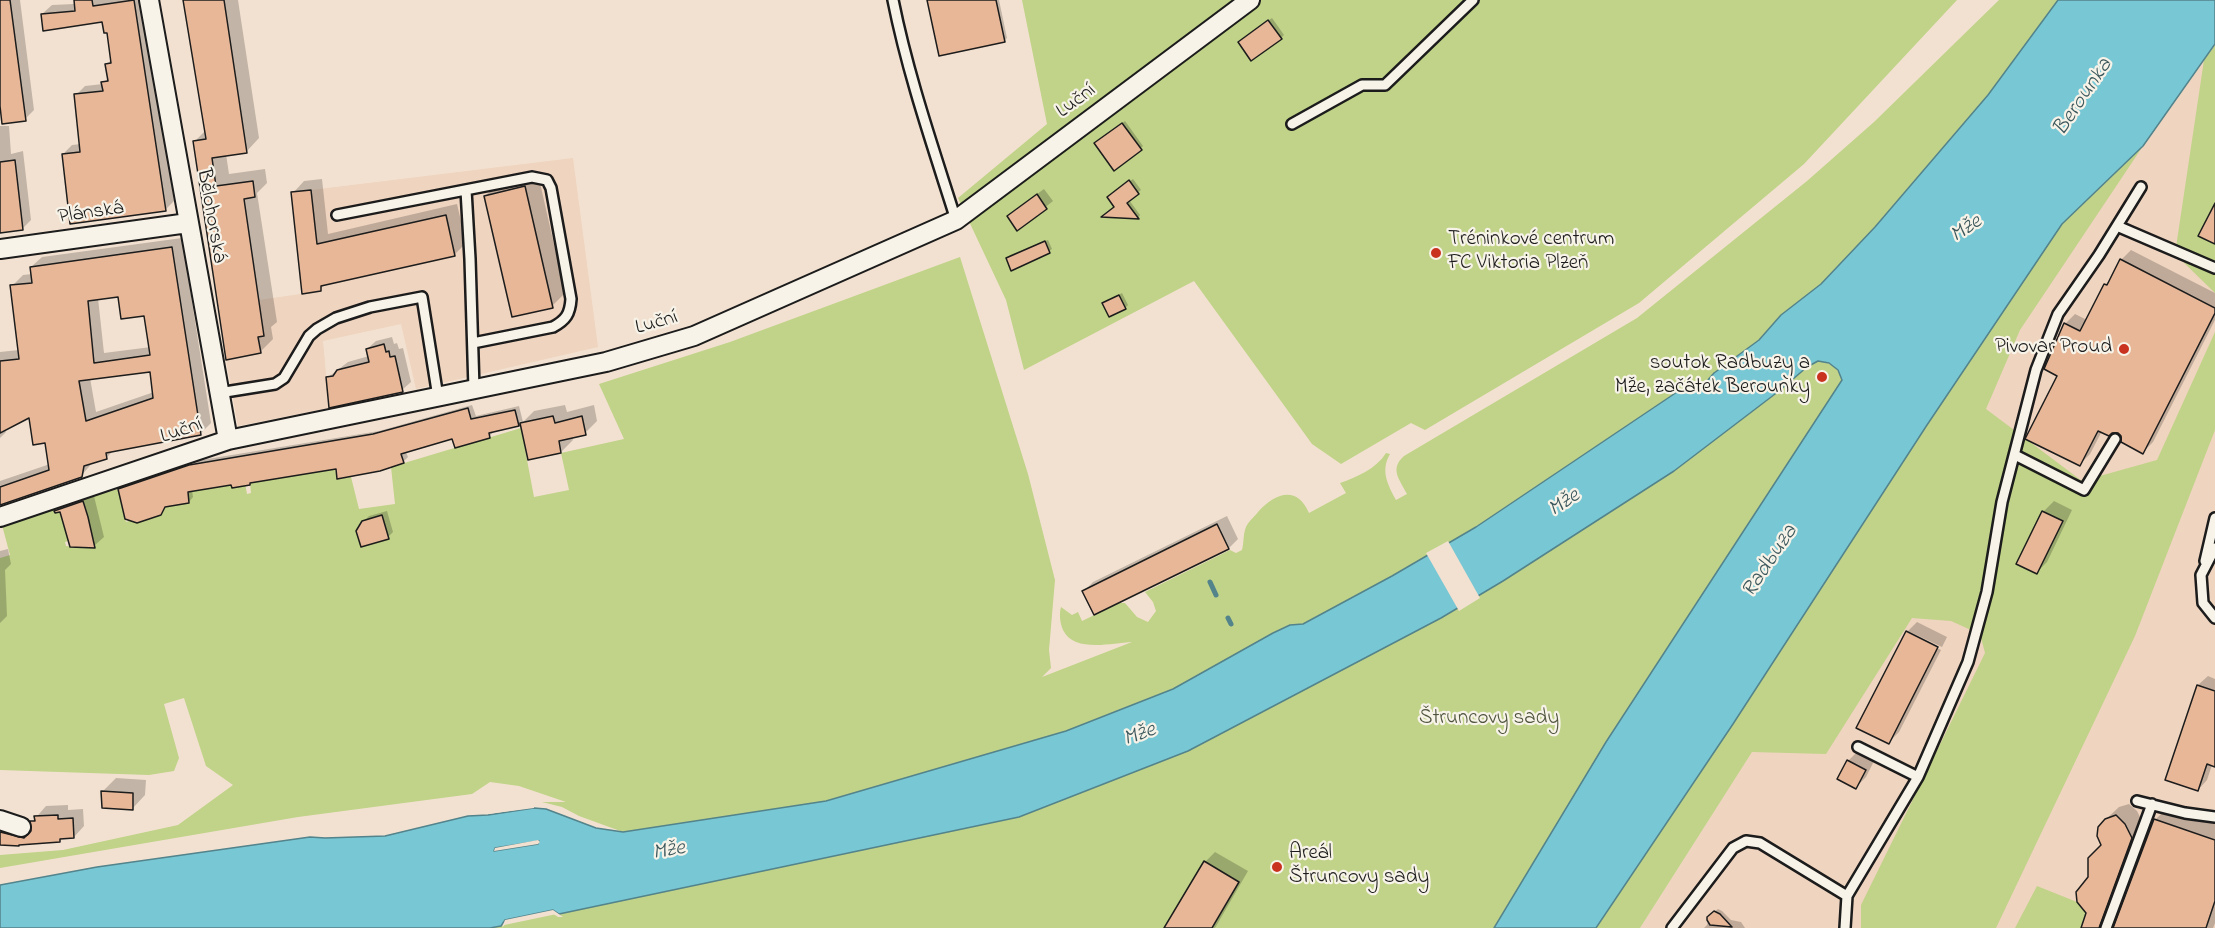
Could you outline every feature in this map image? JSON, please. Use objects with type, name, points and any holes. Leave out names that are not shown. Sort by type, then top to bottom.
[{"type":"street","name":"Bělohorská","points":[[149,0],[228,440]]},
{"type":"street","name":"Luční","points":[[0,517],[228,440],[606,362],[694,336],[957,220],[1250,0]]},
{"type":"street","name":"Plánská","points":[[0,249],[188,223]]},
{"type":"street","points":[[0,820],[21,827]]},
{"type":"lane","points":[[893,0],[922,114],[957,220]]},
{"type":"lane","points":[[1292,124],[1362,85],[1385,85],[1473,0]]},
{"type":"lane","points":[[337,215],[532,177],[547,180],[551,188],[571,299],[570,311],[564,321],[553,327],[472,343]]},
{"type":"lane","points":[[1845,928],[1847,896],[1918,777],[1968,662],[1987,592],[2002,502],[2036,370],[2058,314],[2141,188]]},
{"type":"lane","points":[[466,190],[474,389]]},
{"type":"lane","points":[[2117,226],[2215,268]]},
{"type":"lane","points":[[219,393],[275,384],[284,378],[309,336],[317,328],[336,318],[370,307],[422,297],[438,397]]},
{"type":"lane","points":[[2015,454],[2084,490],[2115,439]]},
{"type":"lane","points":[[2215,518],[2201,575],[2203,603],[2215,618]]},
{"type":"lane","points":[[2201,575],[2215,548]]},
{"type":"lane","points":[[1858,747],[1918,777]]},
{"type":"lane","points":[[2138,801],[2215,818]]},
{"type":"lane","points":[[2106,928],[2152,804]]},
{"type":"lane","points":[[1672,928],[1733,848],[1746,841],[1760,843],[1847,896]]},
{"type":"shaded area","points":[[2215,45],[2215,928],[1640,928],[2091,218]]},
{"type":"shaded area","points":[[573,158],[598,347],[416,389],[401,324],[323,341],[329,408],[238,426],[226,360],[261,353],[258,337],[264,336],[259,300],[321,291],[311,190]]},
{"type":"green space","name":"Tréninkové centrum FC Viktoria Plzeň","points":[[1022,0],[1957,0],[1804,164],[1639,303],[1425,430],[1411,423],[1341,464],[1312,444],[1194,281],[1024,370],[1006,300],[958,198],[1047,124]]},
{"type":"green space","points":[[1999,0],[2058,0],[1988,95],[1875,227],[1821,284],[1781,315],[1759,340],[1714,373],[1700,389],[1677,392],[1476,527],[1303,625],[1290,625],[1273,633],[1173,689],[1066,731],[827,801],[623,832],[579,816],[562,807],[542,802],[566,802],[519,786],[490,782],[472,794],[298,817],[0,868],[0,855],[63,850],[178,825],[233,785],[206,766],[184,698],[164,704],[179,758],[174,771],[149,775],[0,770],[0,558],[10,555],[2,525],[53,508],[55,513],[60,512],[68,541],[65,542],[66,546],[95,548],[83,499],[118,489],[126,522],[135,519],[162,497],[186,504],[189,503],[188,492],[231,485],[232,488],[245,483],[247,494],[251,493],[250,483],[335,468],[337,479],[351,477],[359,509],[395,504],[391,467],[521,428],[534,497],[569,490],[561,453],[624,439],[599,384],[730,342],[960,257],[1028,474],[1055,580],[1049,650],[1051,668],[1042,677],[1132,642],[1094,645],[1075,642],[1063,630],[1060,618],[1061,607],[1072,615],[1078,612],[1082,621],[1119,603],[1125,603],[1137,617],[1148,622],[1156,611],[1153,602],[1145,592],[1230,550],[1236,553],[1242,550],[1248,523],[1271,500],[1292,495],[1304,504],[1309,513],[1346,493],[1340,483],[1372,468],[1386,453],[1390,454],[1385,472],[1386,478],[1396,500],[1407,494],[1397,475],[1397,465],[1404,456],[1637,318],[1807,181],[1874,122]]},
{"type":"green space","points":[[2215,45],[2215,293],[2175,254],[2204,60]]},
{"type":"green space","points":[[2143,146],[2020,330],[1986,409],[2082,481],[2157,460],[2215,332],[2215,430],[2135,636],[1996,928],[1861,928],[1861,905],[1985,653],[1980,634],[1951,621],[1912,618],[1826,754],[1752,752],[1640,928],[1596,928],[2062,224]]},
{"type":"green space","name":"Štruncovy sady","points":[[1818,361],[1834,366],[1842,380],[1606,742],[1494,928],[490,928],[1019,817],[1188,751],[1441,618],[1503,581],[1674,471],[1807,367]]},
{"type":"green space","points":[[2037,886],[2077,902],[2085,910],[2090,911],[2081,928],[2015,928]]},
{"type":"water","points":[[2058,0],[2215,0],[2215,44],[2143,146],[2062,224],[1596,928],[1494,928],[1606,742],[1842,380],[1838,370],[1829,363],[1818,361],[1807,367],[1674,471],[1441,618],[1188,751],[1019,817],[559,914],[553,910],[505,920],[501,926],[490,928],[0,928],[0,885],[97,867],[310,837],[385,836],[468,816],[534,808],[546,809],[596,828],[623,832],[826,801],[1066,731],[1173,689],[1273,633],[1290,625],[1303,624],[1392,576],[1476,527],[1677,392],[1700,389],[1714,373],[1759,340],[1781,315],[1821,284],[1875,227],[1988,95]],"holes":[[[539,841],[538,844],[494,851],[495,848]]]},
{"type":"pier","points":[[1448,541],[1480,598],[1459,611],[1426,553]]},
{"type":"pier","points":[[534,805],[534,808],[488,814],[488,812]]},
{"type":"pier","points":[[538,840],[540,842],[538,844],[494,851],[495,848]]},
{"type":"pier","points":[[553,910],[563,917],[552,913],[507,922],[502,928],[505,920]]},
{"type":"building","points":[[0,0],[10,0],[26,121],[2,124],[0,106]]},
{"type":"building","points":[[74,0],[92,0],[93,6],[134,0],[166,211],[70,224],[62,154],[80,152],[74,94],[103,91],[101,82],[108,81],[105,64],[111,63],[107,33],[104,33],[102,22],[43,31],[41,14],[75,11]]},
{"type":"building","points":[[183,0],[224,0],[247,153],[212,158],[216,186],[253,181],[255,197],[244,199],[264,336],[258,337],[261,353],[226,360],[193,141],[206,139]]},
{"type":"building","points":[[927,0],[996,0],[1005,42],[939,56]]},
{"type":"building","points":[[1268,20],[1282,39],[1251,61],[1238,42]]},
{"type":"building","points":[[1122,123],[1142,150],[1114,171],[1094,143]]},
{"type":"building","points":[[15,160],[23,230],[0,233],[0,162]]},
{"type":"building","points":[[1129,180],[1139,194],[1127,203],[1139,219],[1101,217],[1114,207],[1107,197]]},
{"type":"building","points":[[525,186],[553,308],[512,317],[484,196]]},
{"type":"building","points":[[311,190],[317,244],[446,215],[455,256],[321,286],[321,291],[302,294],[291,192]]},
{"type":"building","points":[[1037,194],[1047,209],[1017,231],[1007,216]]},
{"type":"building","points":[[2215,203],[2215,244],[2198,236]]},
{"type":"building","points":[[1045,241],[1050,253],[1011,271],[1006,258]]},
{"type":"building","points":[[172,247],[201,435],[106,453],[107,459],[84,466],[82,477],[0,505],[0,487],[49,470],[45,443],[33,445],[29,418],[0,433],[0,361],[19,359],[10,285],[32,283],[30,267]],"holes":[[[118,297],[121,319],[144,316],[150,355],[94,363],[88,301]],[[150,372],[153,398],[86,421],[79,381]]]},
{"type":"building","name":"Pivovar Proud","points":[[2120,259],[2215,308],[2215,313],[2143,454],[2121,442],[2121,436],[2118,433],[2112,433],[2109,436],[2098,431],[2080,466],[2025,439],[2057,376],[2044,369],[2064,323],[2080,331],[2104,284],[2107,285]]},
{"type":"building","points":[[1119,295],[1126,309],[1109,317],[1102,303]]},
{"type":"building","points":[[384,344],[390,357],[395,356],[403,392],[329,408],[326,377],[333,376],[337,370],[369,362],[366,349]]},
{"type":"building","points":[[468,408],[471,419],[515,410],[519,426],[489,433],[490,438],[455,448],[452,439],[401,454],[404,463],[380,471],[337,479],[336,469],[232,488],[231,485],[188,492],[189,503],[165,507],[161,515],[137,523],[125,519],[118,489],[189,465],[373,434]]},
{"type":"building","points":[[553,416],[555,423],[582,416],[586,435],[559,441],[561,453],[528,460],[520,423]]},
{"type":"building","points":[[83,501],[95,548],[70,547],[60,512],[55,513],[54,511]]},
{"type":"building","points":[[2042,511],[2063,521],[2037,574],[2016,564]]},
{"type":"building","points":[[382,515],[389,539],[361,547],[356,531],[362,521]]},
{"type":"building","points":[[1217,524],[1229,549],[1094,615],[1082,591]]},
{"type":"building","points":[[1906,631],[1938,647],[1889,744],[1856,728]]},
{"type":"building","points":[[2197,685],[2215,691],[2215,767],[2207,764],[2198,791],[2165,780]]},
{"type":"building","points":[[1847,760],[1866,770],[1856,789],[1837,779]]},
{"type":"building","points":[[101,791],[133,793],[133,810],[102,808]]},
{"type":"building","points":[[58,815],[58,819],[73,818],[74,838],[60,839],[60,842],[19,846],[0,845],[0,832],[24,838],[31,831],[30,821],[35,821],[34,816]]},
{"type":"building","points":[[2116,815],[2125,824],[2132,838],[2099,928],[2081,928],[2086,913],[2077,902],[2076,892],[2088,877],[2088,858],[2101,845],[2097,836],[2098,827],[2105,819]]},
{"type":"building","points":[[2154,819],[2215,840],[2215,901],[2206,928],[2113,928]]},
{"type":"building","points":[[1204,861],[1239,882],[1212,928],[1164,928]]},
{"type":"building","points":[[1714,911],[1732,927],[1710,925],[1707,917]]},
{"type":"waterway","points":[[1210,582],[1216,595]]},
{"type":"waterway","points":[[1228,618],[1231,624]]},
{"type":"place","name":"Tréninkové centrum FC Viktoria Plzeň","points":[[1436,253]]},
{"type":"place","name":"Pivovar Proud","points":[[2124,349]]},
{"type":"place","name":"soutok Radbuzy a Mže, začátek Berounky","points":[[1822,377]]},
{"type":"place","name":"Areál Štruncovy sady","points":[[1277,867]]},
{"type":"water label","name":"Berounka","points":[[2084,98]]},
{"type":"water label","name":"Mže","points":[[1967,230]]},
{"type":"water label","name":"Mže","points":[[1565,504]]},
{"type":"water label","name":"Radbuza","points":[[1771,562]]},
{"type":"water label","name":"Mže","points":[[1140,736]]},
{"type":"water label","name":"Mže","points":[[669,852]]}]
